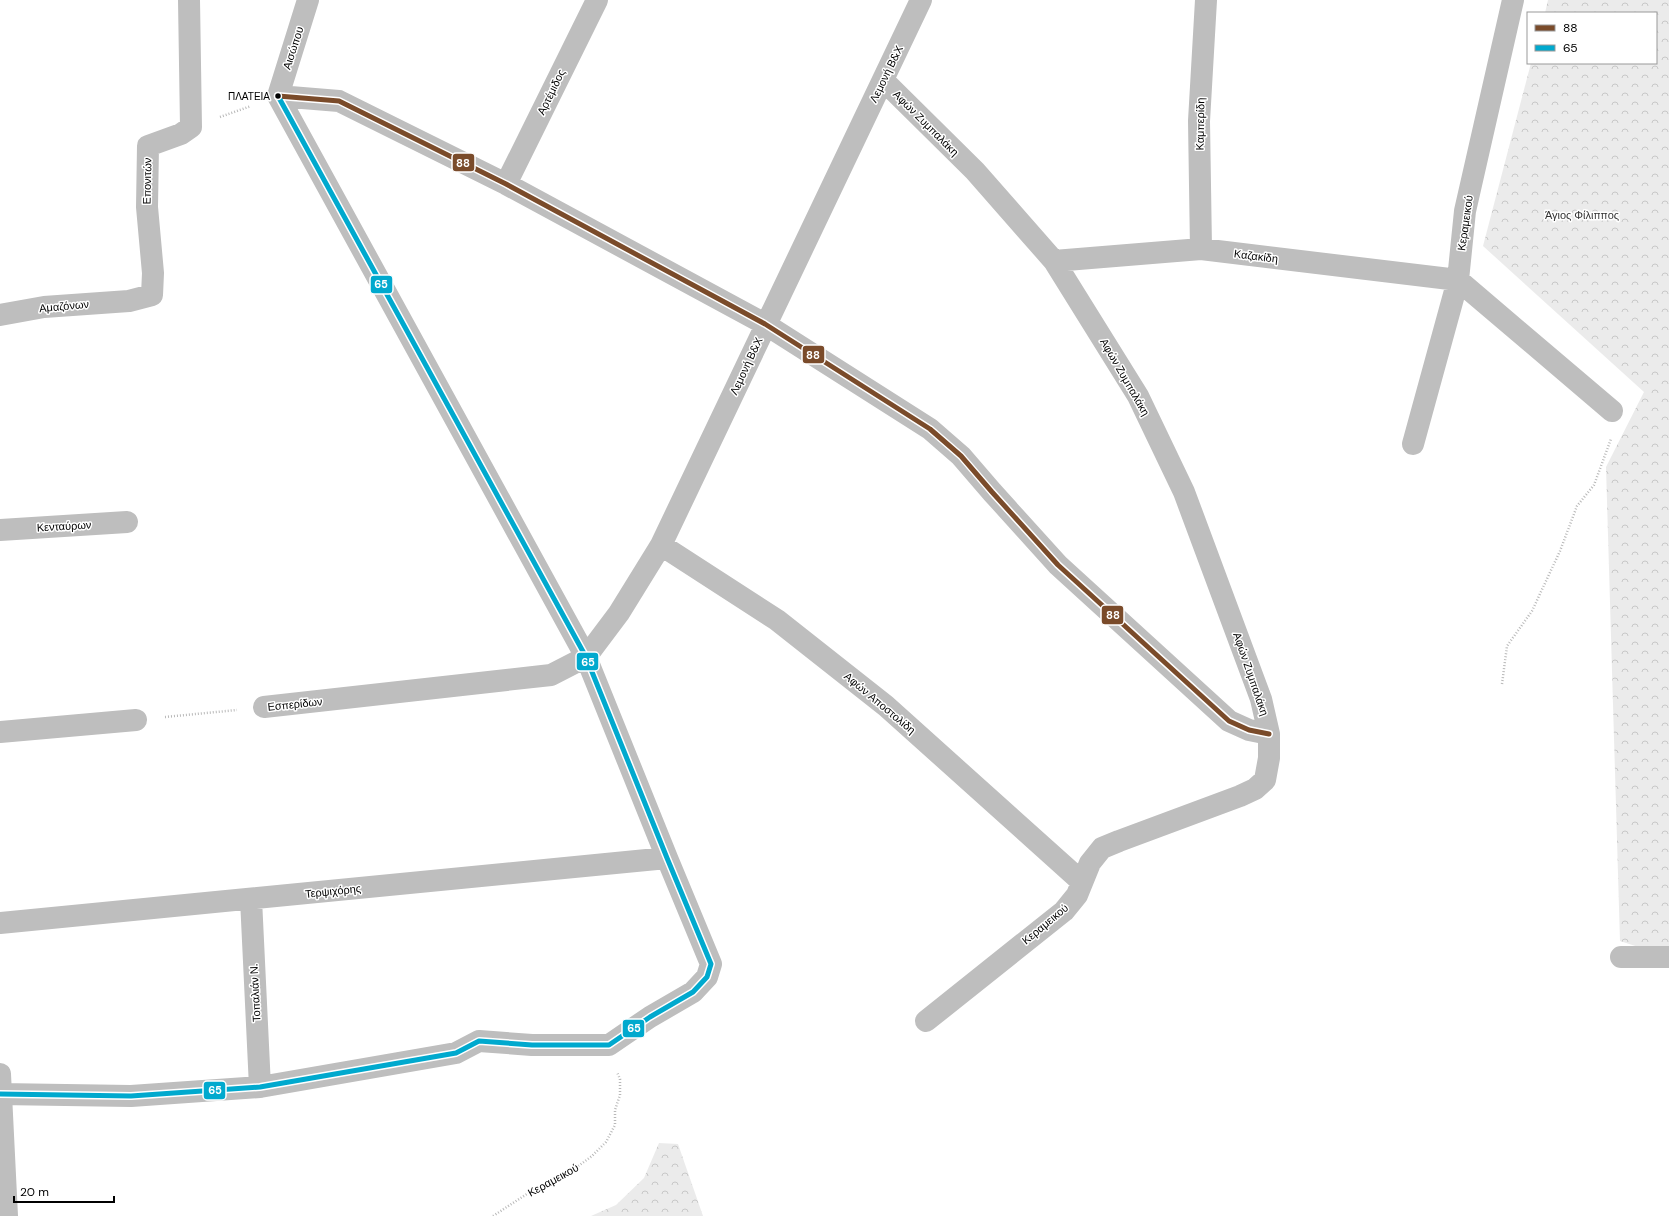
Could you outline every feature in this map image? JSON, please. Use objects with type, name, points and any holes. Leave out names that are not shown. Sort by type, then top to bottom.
[{"type":"street","points":[[189,0],[191,127]]},
{"type":"street","name":"Αισώπου","points":[[278,96],[308,0]]},
{"type":"street","name":"Αρτέμιδος","points":[[506,184],[597,0]]},
{"type":"street","name":"Λεμονή Β&Χ","points":[[586,657],[619,613],[661,545],[765,324],[922,0]]},
{"type":"street","name":"Καμπερίδη","points":[[1201,249],[1199,121],[1206,0]]},
{"type":"street","name":"Κεραμεικού","points":[[1412,444],[1458,280],[1465,211],[1513,0]]},
{"type":"street","name":"Αφών Ζυμπαλάκη","points":[[883,80],[975,171],[1054,261],[1138,396],[1184,492],[1261,699],[1269,734],[1269,758],[1265,780]]},
{"type":"street","points":[[278,96],[339,101],[506,184],[765,324],[930,429],[961,456],[1058,565],[1229,721],[1249,730],[1269,734]]},
{"type":"street","points":[[7,1216],[0,1087],[131,1096],[260,1087],[456,1053],[478,1041],[532,1046],[609,1046],[650,1017],[693,992],[707,977],[711,964],[666,858],[586,657],[278,96]]},
{"type":"street","name":"Επονιτών","points":[[129,301],[152,295],[153,273],[147,208],[148,146],[181,134],[191,127]]},
{"type":"street","name":"Καζακίδη","points":[[1054,261],[1201,249],[1458,280]]},
{"type":"street","points":[[1458,280],[1612,411]]},
{"type":"street","name":"Αμαζόνων","points":[[0,315],[44,307],[129,301]]},
{"type":"street","name":"Κενταύρων","points":[[0,530],[127,522]]},
{"type":"street","name":"Αφών Αποστολίδη","points":[[661,545],[777,620],[886,706],[1082,882]]},
{"type":"street","name":"Εσπερίδων","points":[[264,708],[551,675],[586,657]]},
{"type":"street","points":[[0,732],[136,720]]},
{"type":"street","name":"Κεραμεικού","points":[[926,1021],[1064,911],[1077,894],[1090,863],[1102,848],[1240,796],[1255,788],[1265,780]]},
{"type":"street","name":"Τερψιχόρης","points":[[0,923],[666,858]]},
{"type":"street","name":"Τοπαλιάν Ν.","points":[[250,899],[260,1087]]},
{"type":"street","points":[[1621,957],[1669,957]]},
{"type":"path","points":[[191,127],[278,96]]},
{"type":"path","points":[[1502,684],[1506,646],[1532,611],[1560,551],[1577,506],[1594,485],[1613,433],[1612,411]]},
{"type":"path","name":"Εσπερίδων","points":[[136,720],[264,708]]},
{"type":"path","name":"Κεραμεικού","points":[[493,1216],[533,1190],[570,1172],[592,1156],[606,1142],[615,1125],[615,1110],[620,1095],[620,1079],[609,1046]]},
{"type":"green space","name":"Άγιος Φίλιππος","points":[[1548,0],[1669,0],[1669,957],[1620,941],[1606,467],[1644,392],[1483,246],[1531,64],[1657,64],[1657,12],[1545,12]]},
{"type":"green space","points":[[659,1143],[678,1144],[703,1216],[591,1216],[616,1205],[644,1178]]},
{"type":"transit line","name":"88","points":[[278,96],[339,101],[506,184],[765,324],[930,429],[961,456],[1058,565],[1229,721],[1249,730],[1269,734]]},
{"type":"transit line","name":"65","points":[[0,1094],[131,1096],[260,1087],[456,1053],[479,1041],[532,1045],[609,1045],[650,1017],[693,992],[707,977],[711,964],[586,657],[278,96]]},
{"type":"place","name":"ΠΛΑΤΕΙΑ","points":[[278,96]]}]
